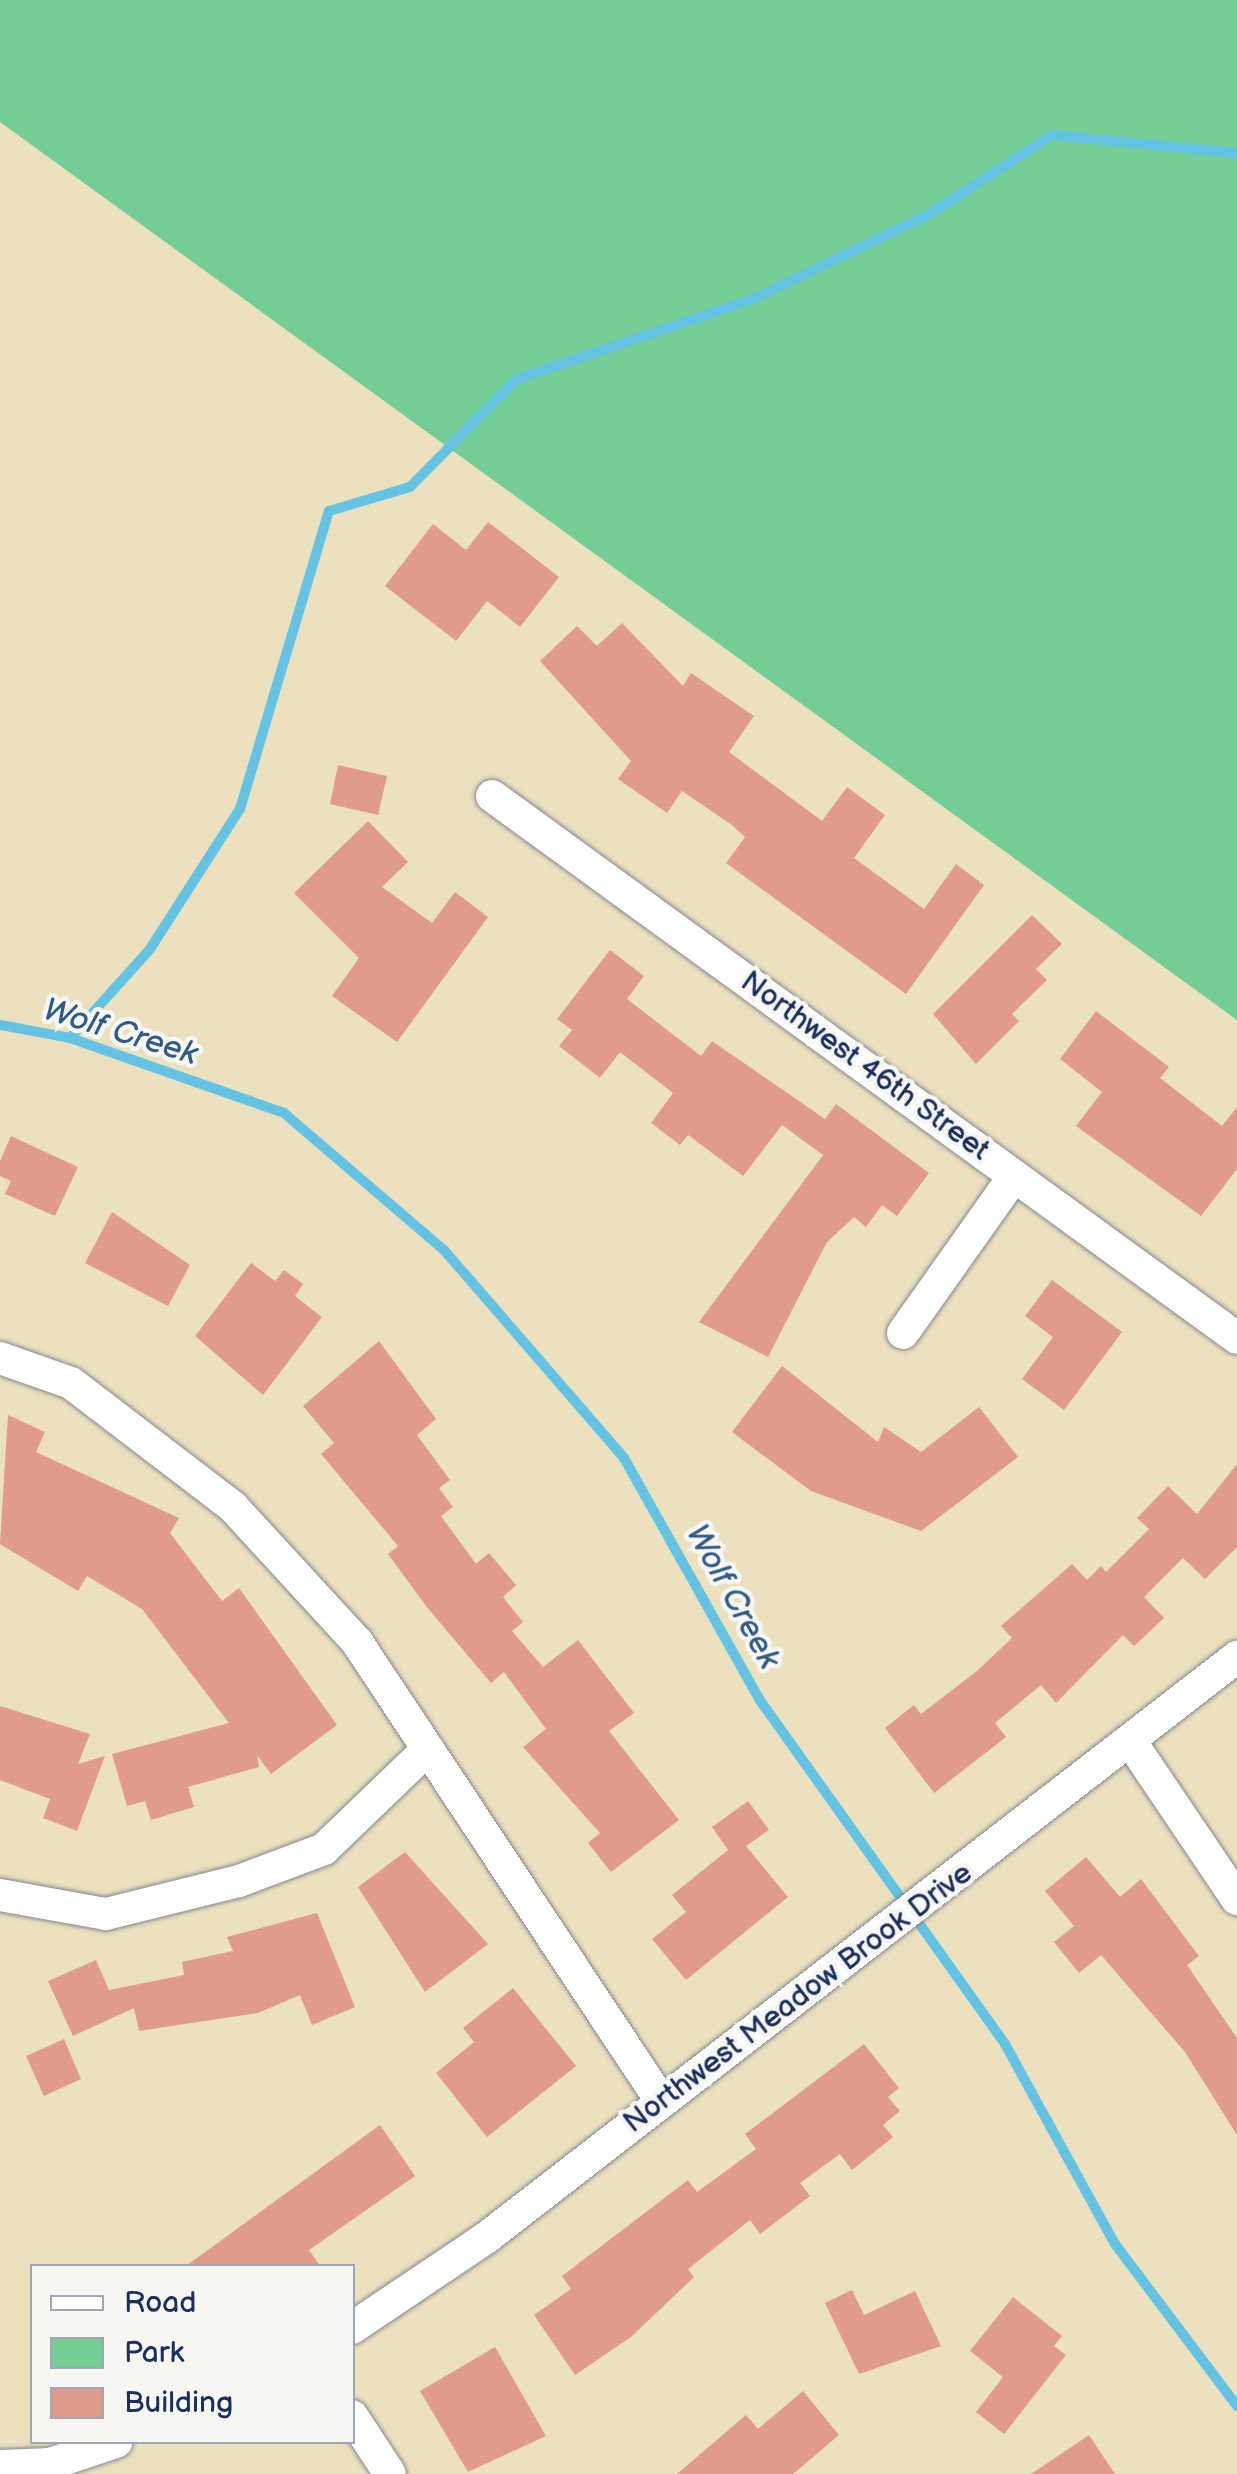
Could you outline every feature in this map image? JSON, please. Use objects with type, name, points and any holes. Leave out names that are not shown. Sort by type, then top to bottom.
[{"type":"street","name":"Northwest 46th Street","points":[[492,796],[1237,1338]]},
{"type":"street","points":[[903,1333],[1014,1176]]},
{"type":"street","points":[[0,1358],[71,1382],[233,1506],[357,1642],[661,2101]]},
{"type":"street","name":"Northwest Meadow Brook Drive","points":[[355,2326],[873,1942],[1133,1745],[1237,1658]]},
{"type":"street","points":[[1133,1745],[1237,1899]]},
{"type":"street","points":[[0,1895],[106,1914],[239,1880],[324,1849],[428,1749]]},
{"type":"street","points":[[355,2421],[390,2474]]},
{"type":"street","points":[[0,2466],[50,2464],[110,2444]]},
{"type":"green space","points":[[0,0],[1237,0],[1237,1020],[0,122]]},
{"type":"building","points":[[488,522],[559,577],[520,627],[487,601],[456,641],[385,586],[433,524],[466,550]]},
{"type":"building","points":[[622,623],[683,686],[691,673],[754,716],[729,752],[822,821],[847,787],[885,815],[854,858],[924,909],[956,864],[984,885],[906,994],[726,863],[745,837],[732,825],[682,791],[667,813],[618,779],[631,761],[540,661],[577,626],[597,646]]},
{"type":"building","points":[[338,765],[387,776],[378,815],[330,804]]},
{"type":"building","points":[[368,821],[408,862],[382,887],[432,923],[455,892],[488,917],[397,1042],[332,996],[359,958],[294,893]]},
{"type":"building","points":[[1032,915],[1062,944],[1036,969],[1047,980],[1012,1014],[1019,1021],[976,1064],[933,1014]]},
{"type":"building","points":[[610,950],[644,976],[627,999],[701,1056],[712,1041],[825,1119],[836,1104],[929,1173],[897,1216],[882,1205],[866,1227],[854,1217],[827,1242],[768,1357],[699,1322],[823,1155],[782,1125],[743,1176],[688,1135],[680,1145],[651,1123],[673,1093],[620,1052],[600,1078],[559,1046],[572,1030],[557,1019]]},
{"type":"building","points":[[1096,1011],[1169,1067],[1160,1078],[1222,1126],[1237,1107],[1237,1169],[1201,1216],[1076,1126],[1102,1092],[1060,1059]]},
{"type":"building","points":[[11,1136],[78,1167],[55,1216],[5,1194],[11,1181],[0,1176],[0,1161]]},
{"type":"building","points":[[112,1212],[190,1265],[168,1306],[85,1263]]},
{"type":"building","points":[[251,1263],[275,1281],[284,1270],[303,1284],[295,1296],[322,1317],[263,1395],[195,1336]]},
{"type":"building","points":[[1052,1280],[1122,1332],[1064,1410],[1022,1379],[1053,1337],[1025,1316]]},
{"type":"building","points":[[379,1341],[436,1419],[417,1435],[450,1480],[439,1488],[453,1507],[441,1516],[476,1564],[489,1553],[516,1585],[503,1597],[523,1622],[512,1631],[543,1667],[578,1640],[634,1713],[609,1731],[679,1820],[611,1872],[588,1843],[600,1833],[523,1747],[546,1729],[504,1672],[491,1683],[426,1606],[388,1554],[398,1546],[321,1454],[334,1443],[303,1406]]},
{"type":"building","points":[[782,1366],[878,1442],[884,1427],[921,1452],[979,1407],[1018,1457],[921,1531],[811,1491],[732,1432]]},
{"type":"building","points":[[8,1415],[45,1432],[36,1452],[179,1518],[170,1533],[222,1601],[239,1588],[337,1725],[271,1774],[257,1755],[259,1767],[188,1787],[194,1807],[151,1820],[145,1801],[127,1806],[112,1754],[229,1723],[142,1609],[87,1576],[78,1591],[0,1544]]},
{"type":"building","points":[[1237,1464],[1237,1547],[1205,1579],[1183,1558],[1144,1597],[1164,1618],[1134,1646],[1123,1635],[1056,1703],[1041,1685],[995,1723],[1006,1737],[934,1793],[885,1728],[914,1705],[921,1714],[977,1671],[1012,1638],[1001,1626],[1072,1564],[1087,1580],[1101,1566],[1106,1572],[1149,1529],[1137,1518],[1168,1486],[1197,1514]]},
{"type":"building","points":[[0,1706],[90,1734],[78,1764],[105,1756],[77,1831],[43,1818],[50,1799],[0,1780]]},
{"type":"building","points":[[748,1801],[769,1830],[746,1846],[788,1897],[686,1980],[652,1939],[686,1912],[672,1895],[728,1850],[712,1827]]},
{"type":"building","points":[[405,1852],[488,1944],[425,1992],[358,1887]]},
{"type":"building","points":[[1086,1857],[1120,1897],[1141,1879],[1199,1956],[1187,1965],[1237,2038],[1237,2135],[1185,2052],[1101,1955],[1079,1973],[1054,1942],[1074,1926],[1045,1891]]},
{"type":"building","points":[[317,1913],[355,2007],[312,2025],[300,1995],[258,2013],[139,2031],[134,2008],[73,2036],[48,1981],[96,1960],[109,1990],[184,1975],[182,1962],[233,1951],[227,1937]]},
{"type":"building","points":[[513,1988],[576,2066],[487,2137],[436,2073],[474,2042],[463,2028]]},
{"type":"building","points":[[64,2039],[81,2079],[44,2096],[26,2056]]},
{"type":"building","points":[[864,2044],[899,2088],[888,2097],[900,2111],[883,2125],[893,2137],[852,2170],[840,2154],[800,2183],[810,2196],[760,2234],[750,2220],[688,2269],[694,2277],[631,2337],[575,2375],[534,2315],[571,2289],[562,2276],[688,2180],[697,2192],[756,2149],[745,2134]]},
{"type":"building","points":[[380,2125],[415,2176],[309,2250],[319,2264],[189,2264]]},
{"type":"building","points":[[852,2290],[864,2315],[915,2291],[941,2346],[859,2374],[825,2303]]},
{"type":"building","points":[[1013,2297],[1062,2336],[1054,2346],[1066,2355],[1004,2434],[976,2412],[1003,2377],[970,2351]]},
{"type":"building","points":[[495,2347],[546,2436],[468,2472],[420,2391]]},
{"type":"building","points":[[803,2391],[839,2435],[793,2474],[677,2474],[746,2415],[758,2429]]},
{"type":"building","points":[[1089,2435],[1115,2474],[1031,2474]]},
{"type":"waterway","points":[[70,1038],[150,949],[240,809],[329,511],[410,487],[517,379],[751,300],[928,215],[1052,135],[1237,153]]},
{"type":"waterway","name":"Wolf Creek","points":[[0,1025],[70,1038],[284,1113],[444,1250],[624,1458],[759,1699],[1005,2044],[1115,2244],[1237,2406]]}]
